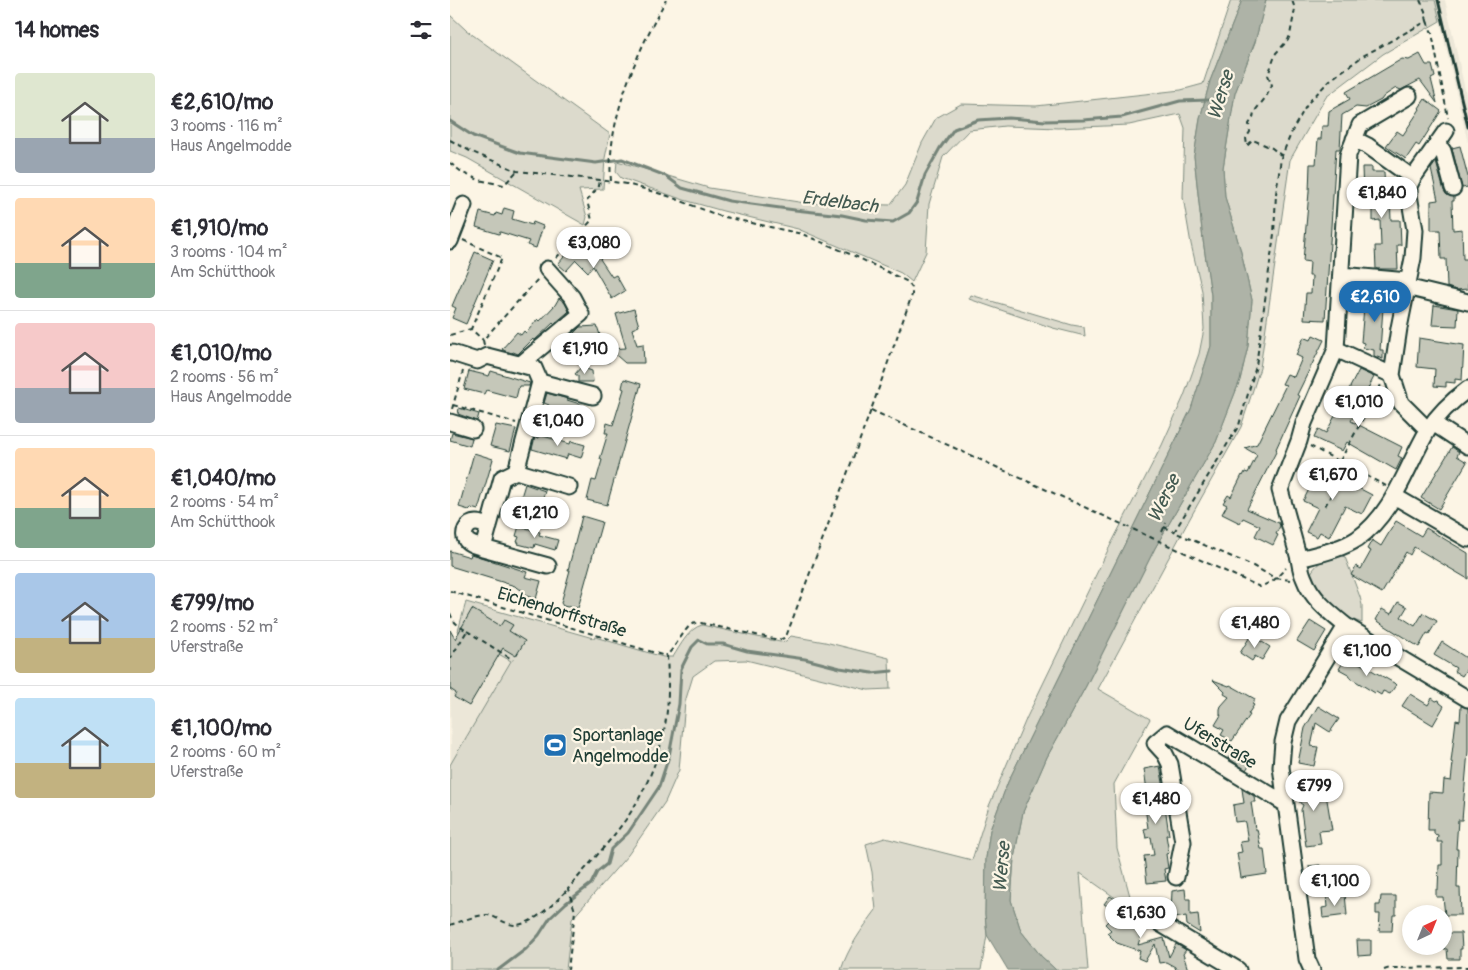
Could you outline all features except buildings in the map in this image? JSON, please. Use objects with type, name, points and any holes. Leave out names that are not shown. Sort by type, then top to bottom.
[{"type":"street","points":[[1409,96],[1360,125],[1348,155],[1336,349],[1304,423],[1280,490],[1304,578],[1320,603],[1340,621],[1468,699]]},
{"type":"street","points":[[1442,137],[1409,186],[1415,230],[1413,258],[1392,375],[1401,403],[1431,427],[1468,446]]},
{"type":"street","points":[[1442,137],[1443,151],[1453,188]]},
{"type":"street","points":[[1354,139],[1368,146],[1413,178]]},
{"type":"street","points":[[451,237],[464,205]]},
{"type":"street","points":[[521,364],[581,314],[572,297],[547,269]]},
{"type":"street","points":[[1341,275],[1407,284],[1468,302]]},
{"type":"street","points":[[1336,349],[1392,375]]},
{"type":"street","points":[[455,355],[477,361],[487,356],[534,368],[540,382],[516,471]]},
{"type":"street","points":[[540,382],[593,396]]},
{"type":"street","points":[[1298,559],[1330,551],[1356,539],[1369,528],[1395,494],[1431,427],[1455,398],[1468,390]]},
{"type":"street","points":[[451,416],[473,429]]},
{"type":"street","points":[[483,548],[502,478],[516,471],[569,487]]},
{"type":"street","points":[[1395,494],[1468,539]]},
{"type":"street","points":[[489,527],[472,524],[457,532],[470,543],[483,548],[548,566]]},
{"type":"street","name":"Uferstraße","points":[[1312,970],[1307,959],[1281,767],[1283,742],[1288,721],[1340,621]]},
{"type":"street","name":"Uferstraße","points":[[1176,877],[1183,842],[1170,764],[1166,754],[1155,743],[1167,733],[1286,804]]},
{"type":"street","points":[[1156,921],[1238,970]]},
{"type":"path","points":[[611,181],[612,144],[619,107],[639,56],[666,0]]},
{"type":"path","points":[[1282,156],[1272,148],[1253,140],[1247,146],[1246,138],[1250,132],[1249,124],[1254,112],[1272,85],[1268,75],[1276,53],[1290,35],[1295,10],[1292,0]]},
{"type":"path","points":[[1420,0],[1432,33],[1448,118],[1442,137]]},
{"type":"path","points":[[1174,532],[1239,425],[1256,366],[1274,234],[1276,194],[1282,156],[1293,129],[1308,103],[1330,80],[1363,56],[1427,21]]},
{"type":"path","points":[[450,140],[470,151],[517,171],[627,184],[668,196],[720,216],[802,234],[858,257],[908,282],[912,288],[912,295],[871,410],[787,634],[779,640],[701,623],[693,624],[688,628],[667,654],[668,697],[662,742],[649,779],[628,815],[568,889],[533,919],[523,924],[513,925],[489,915],[450,925]]},
{"type":"path","points":[[450,162],[463,173],[480,180],[504,185],[517,171]]},
{"type":"path","points":[[483,340],[592,220],[587,201],[599,186],[600,180]]},
{"type":"path","points":[[451,237],[502,258],[471,329]]},
{"type":"path","points":[[450,334],[471,329]]},
{"type":"path","points":[[471,329],[483,340],[487,356]]},
{"type":"path","points":[[451,416],[455,355]]},
{"type":"path","points":[[1340,461],[1382,382],[1392,375]]},
{"type":"path","points":[[453,405],[528,426]]},
{"type":"path","points":[[871,410],[1260,587],[1275,578],[1253,566],[1164,527]]},
{"type":"path","points":[[1299,441],[1348,465],[1395,494]]},
{"type":"path","points":[[1325,506],[1348,465]]},
{"type":"path","points":[[1162,532],[1166,524]]},
{"type":"path","name":"Eichendorffstraße","points":[[450,591],[662,655],[667,654]]},
{"type":"path","points":[[450,613],[456,625],[513,660]]},
{"type":"path","points":[[450,659],[467,631]]},
{"type":"path","points":[[568,889],[575,911],[568,970]]},
{"type":"path","points":[[1384,970],[1390,968],[1468,967]]},
{"type":"shaded area","points":[[1231,0],[1242,0],[1210,81],[1200,119],[1194,156],[1211,295],[1211,346],[1191,409],[1008,782],[990,830],[986,858],[985,914],[987,935],[981,970],[841,970],[851,946],[876,910],[872,872],[866,844],[885,838],[972,860],[989,806],[1027,717],[1108,550],[1162,445],[1184,396],[1199,354],[1204,329],[1202,291],[1183,197],[1185,128],[1180,114],[1129,125],[1058,128],[1005,126],[969,130],[943,157],[929,204],[926,252],[912,282],[901,273],[798,229],[684,200],[621,178],[616,172],[617,161],[709,188],[805,203],[890,205],[905,185],[922,143],[936,118],[961,104],[1036,106],[1181,90],[1203,84]]},
{"type":"shaded area","points":[[1266,0],[1435,0],[1440,21],[1383,54],[1326,97],[1290,160],[1260,368],[1241,427],[1098,689],[1150,719],[1114,784],[1117,848],[1134,911],[1080,873],[1088,970],[1056,970],[1041,956],[1021,931],[1011,900],[1014,858],[1023,812],[1047,757],[1086,686],[1155,548],[1216,442],[1240,380],[1248,346],[1252,300],[1240,248],[1225,197],[1223,168],[1235,93],[1255,42]]},
{"type":"shaded area","points":[[1435,0],[1445,0],[1468,103],[1468,143]]},
{"type":"shaded area","points":[[450,15],[466,30],[610,134],[605,158],[603,189],[579,190],[587,217],[585,225],[467,158],[450,151]]},
{"type":"shaded area","points":[[971,295],[1084,327],[1085,336],[1053,328],[969,299]]},
{"type":"shaded area","points":[[1339,554],[1345,557],[1360,597],[1362,623],[1348,618],[1315,589],[1311,573],[1323,561]]},
{"type":"shaded area","points":[[466,602],[663,657],[673,657],[689,634],[702,625],[780,642],[786,641],[791,636],[825,642],[889,658],[890,689],[868,690],[746,660],[714,661],[693,676],[685,702],[679,770],[665,802],[628,855],[572,919],[566,970],[450,970],[450,765],[511,661],[458,631]]},
{"type":"shaded area","points":[[471,640],[512,661],[451,765],[450,670]]},
{"type":"water","name":"Werse","points":[[1242,0],[1266,0],[1255,42],[1235,93],[1223,168],[1225,197],[1240,248],[1252,300],[1248,346],[1240,380],[1216,442],[1155,548],[1086,686],[1047,757],[1023,812],[1014,858],[1011,900],[1021,931],[1041,956],[1056,970],[1008,970],[987,935],[985,914],[986,858],[990,830],[1008,782],[1191,409],[1211,346],[1211,295],[1194,156],[1200,119],[1210,81]]},
{"type":"waterway","name":"Erdelbach","points":[[450,121],[473,136],[520,153],[596,163],[622,159],[666,176],[682,188],[729,201],[893,222],[909,213],[917,202],[925,175],[940,148],[954,129],[978,120],[1009,118],[1045,121],[1122,117],[1180,101],[1208,100]]},
{"type":"waterway","points":[[498,970],[526,949],[539,935],[550,918],[591,884],[597,872],[607,864],[611,849],[628,833],[659,787],[669,756],[679,704],[681,669],[692,647],[699,640],[707,644],[723,644],[747,651],[805,659],[840,668],[872,673],[892,671]]},
{"type":"railway","points":[[1438,0],[1468,127]]},
{"type":"place","name":"Sportanlage Angelmodde","points":[[555,745]]}]
